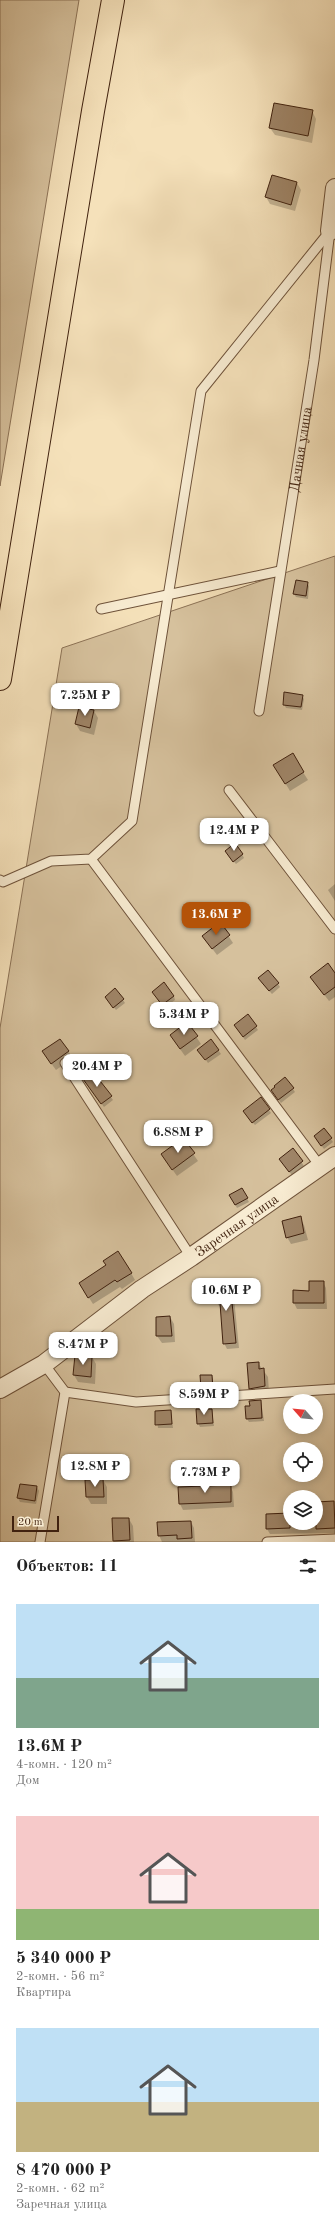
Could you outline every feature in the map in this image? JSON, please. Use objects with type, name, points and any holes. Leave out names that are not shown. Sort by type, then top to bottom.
[{"type":"main road","points":[[0,679],[93,111],[113,0]]},
{"type":"street","name":"Дачная улица","points":[[330,231],[335,188]]},
{"type":"street","name":"Заречная улица","points":[[0,1389],[44,1364],[142,1289],[335,1156]]},
{"type":"lane","name":"Дачная улица","points":[[259,711],[314,360],[330,231]]},
{"type":"lane","points":[[0,880],[4,882],[51,861],[91,859],[132,821],[201,391],[330,231]]},
{"type":"lane","points":[[101,609],[280,571]]},
{"type":"lane","points":[[229,790],[335,928]]},
{"type":"lane","points":[[91,859],[320,1166]]},
{"type":"lane","points":[[65,1063],[190,1257]]},
{"type":"lane","points":[[44,1364],[66,1392],[136,1402],[335,1389]]},
{"type":"lane","points":[[40,1542],[66,1392]]},
{"type":"lane","points":[[267,1542],[335,1539]]},
{"type":"shaded area","points":[[0,0],[79,0],[0,486]]},
{"type":"shaded area","points":[[335,556],[335,1542],[0,1542],[0,1028],[62,648]]},
{"type":"building","points":[[274,103],[313,110],[308,136],[269,128]]},
{"type":"building","points":[[272,175],[297,182],[291,205],[265,197]]},
{"type":"building","points":[[296,580],[308,582],[306,596],[293,594]]},
{"type":"building","points":[[284,692],[303,695],[301,707],[283,705]]},
{"type":"building","points":[[79,707],[94,710],[90,728],[75,724]]},
{"type":"building","points":[[293,753],[304,772],[285,784],[273,765]]},
{"type":"building","points":[[235,843],[243,854],[233,862],[225,851]]},
{"type":"building","points":[[220,922],[230,935],[212,949],[202,936]]},
{"type":"building","points":[[328,963],[335,973],[335,987],[324,995],[310,977]]},
{"type":"building","points":[[268,970],[279,983],[269,991],[258,978]]},
{"type":"building","points":[[164,982],[174,996],[162,1005],[152,992]]},
{"type":"building","points":[[115,988],[124,999],[113,1008],[105,997]]},
{"type":"building","points":[[248,1014],[257,1026],[243,1037],[234,1025]]},
{"type":"building","points":[[187,1022],[198,1036],[180,1049],[170,1035]]},
{"type":"building","points":[[60,1039],[69,1051],[51,1064],[42,1051]]},
{"type":"building","points":[[211,1039],[219,1050],[205,1060],[197,1050]]},
{"type":"building","points":[[93,1072],[112,1096],[101,1104],[83,1079]]},
{"type":"building","points":[[285,1077],[294,1088],[278,1100],[271,1090]]},
{"type":"building","points":[[261,1097],[270,1109],[252,1123],[243,1111]]},
{"type":"building","points":[[324,1128],[332,1138],[321,1146],[314,1136]]},
{"type":"building","points":[[183,1138],[195,1153],[172,1170],[161,1154]]},
{"type":"building","points":[[293,1148],[303,1161],[289,1172],[279,1159]]},
{"type":"building","points":[[242,1188],[248,1198],[235,1205],[229,1195]]},
{"type":"building","points":[[301,1216],[304,1233],[286,1238],[282,1221]]},
{"type":"building","points":[[118,1251],[132,1273],[117,1282],[115,1280],[88,1298],[79,1283],[106,1265],[103,1261]]},
{"type":"building","points":[[309,1281],[324,1281],[324,1303],[293,1303],[293,1290],[309,1291]]},
{"type":"building","points":[[230,1282],[236,1343],[223,1344],[220,1303],[216,1303],[215,1283]]},
{"type":"building","points":[[170,1316],[172,1336],[156,1336],[156,1317]]},
{"type":"building","points":[[75,1355],[92,1356],[91,1377],[73,1375]]},
{"type":"building","points":[[259,1362],[259,1369],[264,1368],[265,1386],[249,1389],[247,1363]]},
{"type":"building","points":[[200,1375],[212,1375],[213,1389],[201,1389]]},
{"type":"building","points":[[261,1400],[262,1418],[246,1419],[245,1406],[250,1406],[249,1401]]},
{"type":"building","points":[[196,1409],[212,1409],[213,1423],[197,1424]]},
{"type":"building","points":[[171,1410],[172,1424],[155,1425],[155,1411]]},
{"type":"building","points":[[103,1479],[104,1497],[86,1497],[85,1480]]},
{"type":"building","points":[[20,1484],[37,1486],[35,1501],[17,1498]]},
{"type":"building","points":[[231,1485],[231,1502],[179,1504],[178,1487]]},
{"type":"building","points":[[334,1501],[335,1528],[323,1529],[323,1502]]},
{"type":"building","points":[[283,1513],[283,1528],[266,1529],[266,1514]]},
{"type":"building","points":[[112,1518],[129,1518],[130,1540],[113,1541]]},
{"type":"building","points":[[191,1521],[192,1538],[177,1539],[177,1535],[158,1536],[157,1522]]}]
